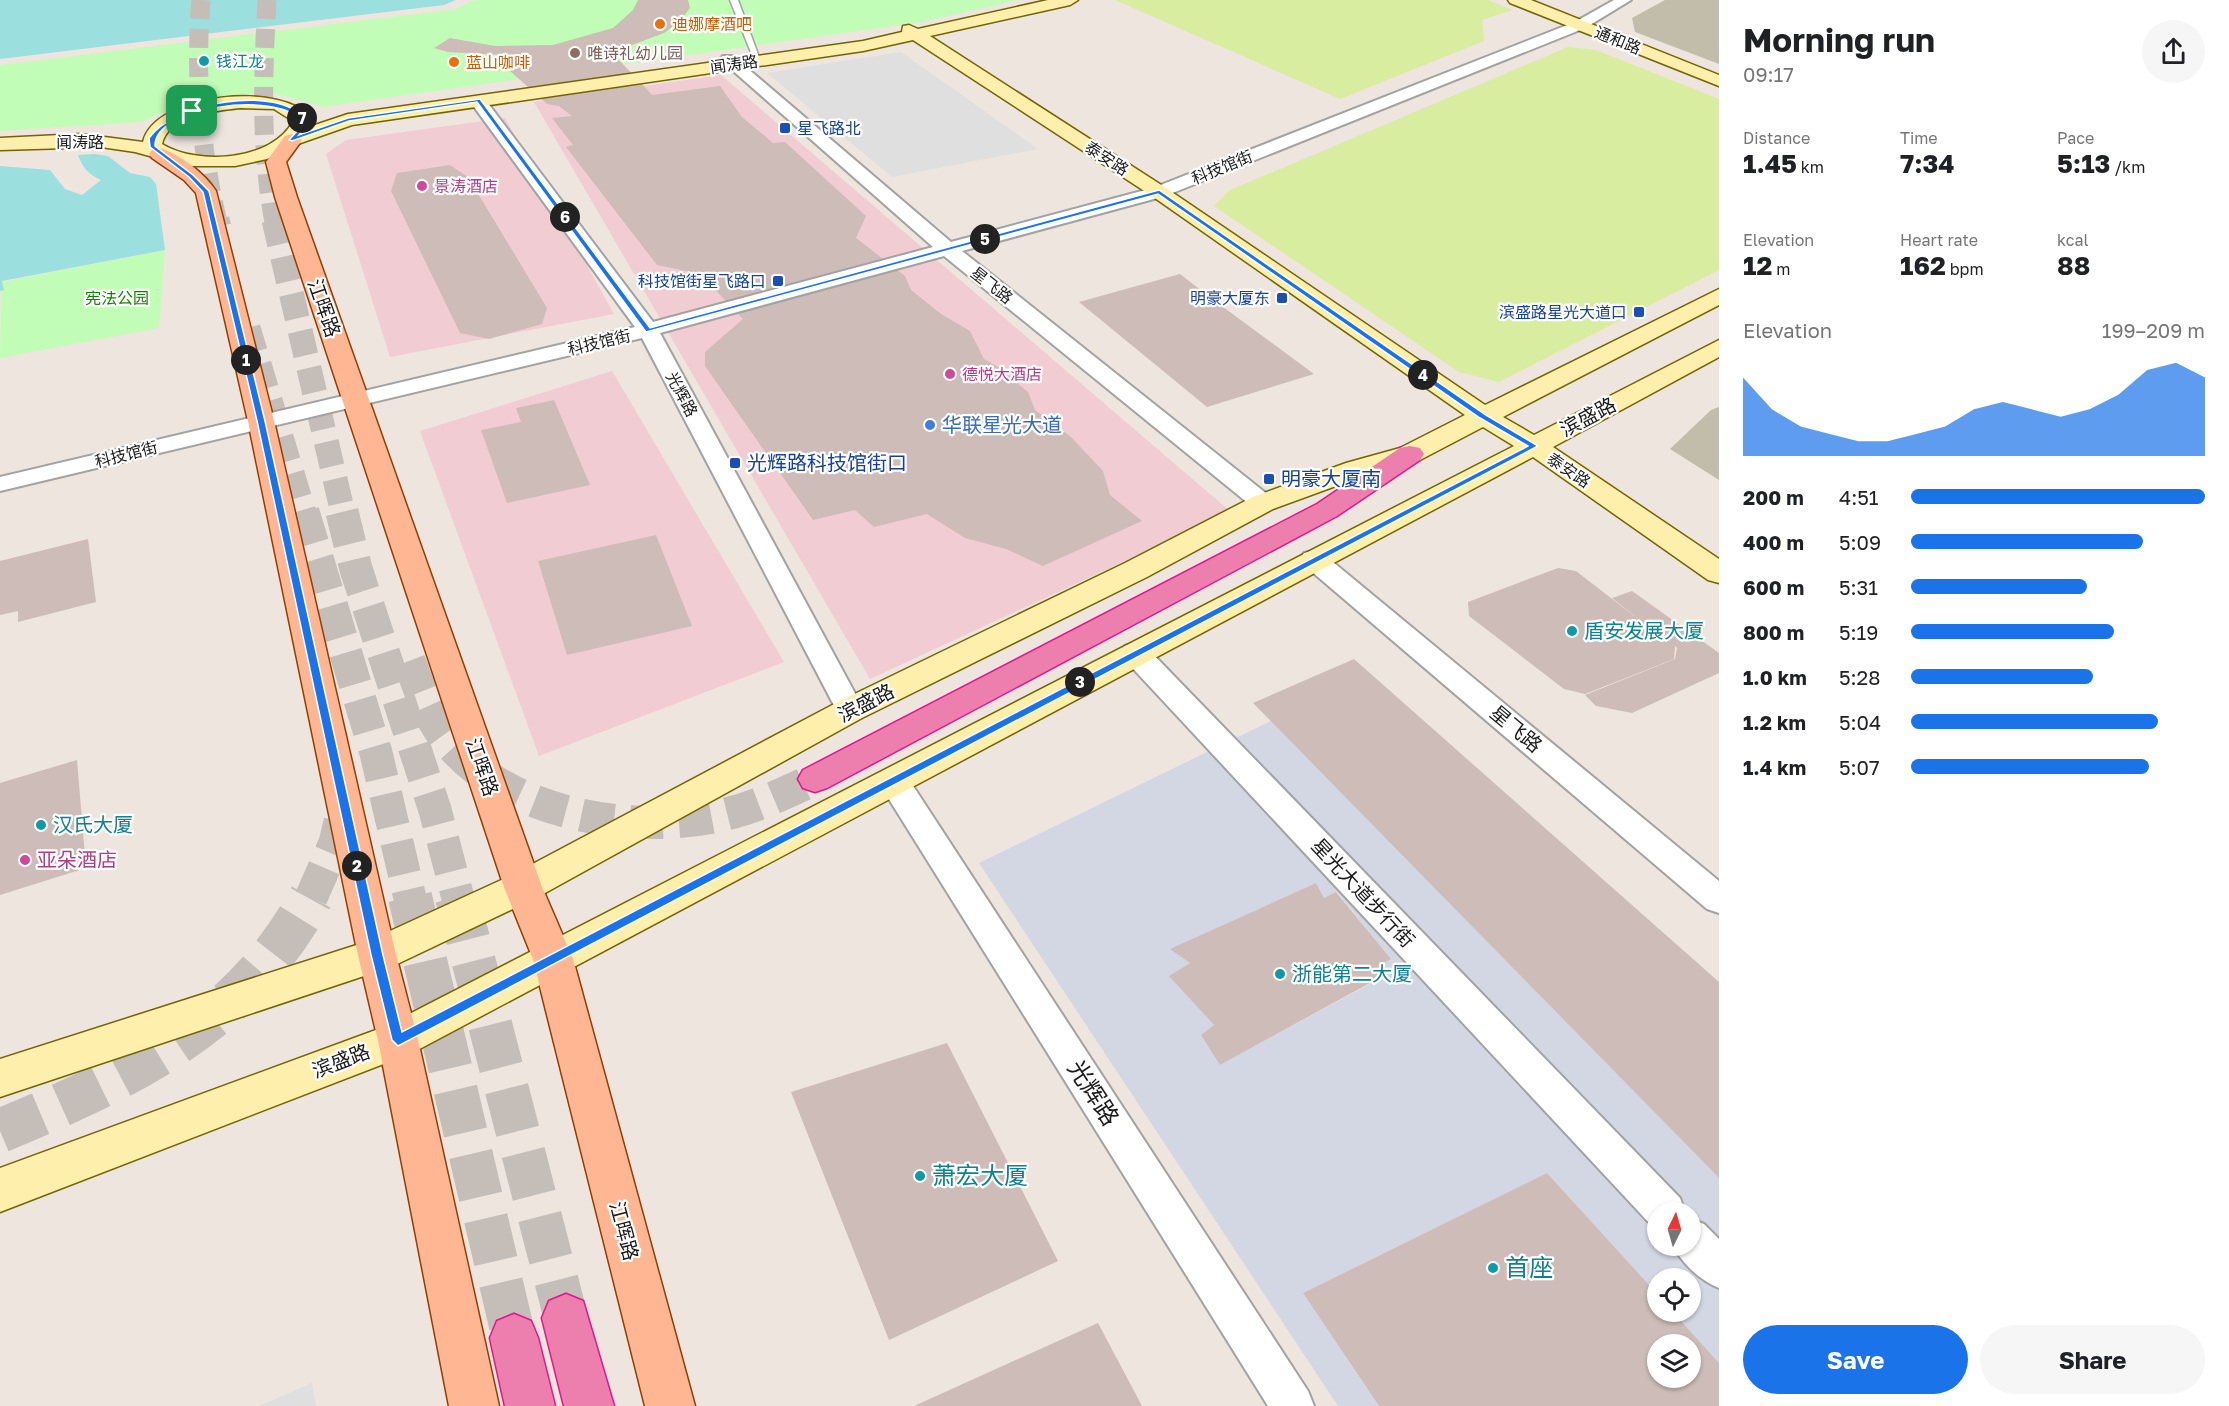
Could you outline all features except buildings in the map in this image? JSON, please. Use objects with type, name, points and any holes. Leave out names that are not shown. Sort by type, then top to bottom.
[{"type":"highway","points":[[816,779],[1327,510],[1410,454]]},
{"type":"highway","points":[[566,1318],[589,1406]]},
{"type":"highway","points":[[514,1338],[530,1406]]},
{"type":"main road","name":"闻涛路","points":[[0,144],[108,141],[136,145],[158,141],[192,111],[224,104],[263,102],[283,105],[297,112],[340,112],[863,46],[1043,0]]},
{"type":"main road","name":"闻涛路","points":[[0,137],[107,135],[158,141],[175,160],[220,162],[265,153],[292,140],[348,120],[913,32],[1070,0]]},
{"type":"main road","name":"通和路","points":[[1516,0],[1719,81]]},
{"type":"main road","name":"泰安路","points":[[913,32],[1159,192],[1483,416],[1534,446],[1719,573]]},
{"type":"main road","points":[[292,140],[302,129],[303,120],[297,112]]},
{"type":"main road","name":"江晖路","points":[[292,140],[276,162],[523,887],[553,959],[670,1406]]},
{"type":"main road","points":[[158,141],[206,191],[261,421],[377,955],[398,1040],[474,1406]]},
{"type":"main road","name":"滨盛路","points":[[0,1078],[377,955],[523,887],[850,710],[1136,570],[1263,503],[1356,469],[1410,454],[1719,296]]},
{"type":"main road","name":"滨盛路","points":[[0,1190],[398,1040],[1313,559],[1534,446],[1719,346]]},
{"type":"street","name":"科技馆街","points":[[0,484],[648,330],[1159,192],[1580,25],[1624,0]]},
{"type":"street","name":"星飞路","points":[[730,62],[947,249],[1263,503]]},
{"type":"street","name":"光辉路","points":[[478,100],[648,330],[850,710]]},
{"type":"street","name":"星飞路","points":[[1313,559],[1719,900]]},
{"type":"street","name":"星光大道步行街","points":[[1135,653],[1657,1202]]},
{"type":"street","name":"光辉路","points":[[894,780],[1293,1406]]},
{"type":"street","points":[[1701,1249],[1719,1268]]},
{"type":"lane","points":[[734,0],[756,55]]},
{"type":"shaded area","points":[[1665,0],[1719,0],[1719,64],[1635,32],[1632,18]]},
{"type":"shaded area","points":[[901,52],[1038,149],[892,177],[767,73]]},
{"type":"shaded area","points":[[721,75],[1231,512],[870,679],[534,102]]},
{"type":"shaded area","points":[[505,118],[614,314],[390,357],[326,154],[346,140]]},
{"type":"shaded area","points":[[612,371],[784,662],[539,756],[420,431]]},
{"type":"shaded area","points":[[1719,407],[1719,480],[1670,449],[1711,410]]},
{"type":"shaded area","points":[[1271,721],[1719,1178],[1719,1363],[1701,1343],[1701,1334],[1693,1334],[1682,1322],[1701,1322],[1701,1268],[1647,1268],[1647,1284],[1547,1173],[1303,1293],[1379,1406],[1338,1406],[979,863]],"holes":[[[1316,883],[1324,898],[1337,892],[1391,959],[1382,964],[1390,973],[1220,1065],[1214,1025],[1170,976],[1190,963],[1171,949]]]},
{"type":"shaded area","points":[[312,1383],[316,1406],[259,1406]]},
{"type":"green space","points":[[475,0],[1018,0],[922,22],[323,107],[270,92],[191,100],[141,122],[0,131],[0,65],[456,9]]},
{"type":"green space","points":[[1115,0],[1488,0],[1512,10],[1482,20],[1484,41],[1340,99]]},
{"type":"green space","points":[[1568,47],[1596,50],[1719,99],[1719,270],[1499,382],[1459,372],[1214,206],[1228,191]]},
{"type":"green space","name":"宪法公园","points":[[165,250],[159,328],[0,358],[2,282]]},
{"type":"water","points":[[0,0],[456,0],[444,5],[0,59]]},
{"type":"water","points":[[78,155],[108,156],[130,173],[150,177],[156,184],[165,250],[2,281],[4,290],[0,291],[0,166],[50,170],[65,189],[82,195],[101,180],[86,170]]},
{"type":"tunnel","points":[[201,0],[200,111],[207,167],[218,222]]},
{"type":"tunnel","points":[[267,0],[265,139],[266,167],[274,222]]},
{"type":"tunnel","points":[[217,220],[219,227]]},
{"type":"tunnel","points":[[274,220],[343,513]]},
{"type":"tunnel","points":[[248,328],[304,513]]},
{"type":"tunnel","points":[[303,512],[376,753],[410,898]]},
{"type":"tunnel","points":[[342,512],[356,569],[435,810],[458,898]]},
{"type":"tunnel","points":[[409,661],[434,721],[446,739],[471,765],[501,785],[536,802],[572,813],[611,820],[649,823],[687,821],[746,808],[815,779]]},
{"type":"tunnel","points":[[311,898],[335,843],[345,801]]},
{"type":"tunnel","points":[[0,1131],[94,1090],[137,1067],[178,1042],[216,1014],[251,981],[283,942],[311,897]]},
{"type":"tunnel","points":[[410,897],[514,1338]]},
{"type":"tunnel","points":[[457,897],[566,1318]]},
{"type":"place","name":"迪娜摩酒吧","points":[[660,24]]},
{"type":"place","name":"唯诗礼幼儿园","points":[[575,53]]},
{"type":"place","name":"钱江龙","points":[[204,61]]},
{"type":"place","name":"蓝山咖啡","points":[[454,62]]},
{"type":"place","name":"星飞路北","points":[[785,128]]},
{"type":"place","name":"景涛酒店","points":[[422,186]]},
{"type":"place","name":"科技馆街星飞路口","points":[[778,281]]},
{"type":"place","name":"明豪大厦东","points":[[1282,298]]},
{"type":"place","name":"滨盛路星光大道口","points":[[1639,312]]},
{"type":"place","name":"德悦大酒店","points":[[950,374]]},
{"type":"place","name":"华联星光大道","points":[[930,425]]},
{"type":"place","name":"光辉路科技馆街口","points":[[735,463]]},
{"type":"place","name":"明豪大厦南","points":[[1269,479]]},
{"type":"place","name":"盾安发展大厦","points":[[1572,631]]},
{"type":"place","name":"汉氏大厦","points":[[41,825]]},
{"type":"place","name":"亚朵酒店","points":[[25,860]]},
{"type":"place","name":"浙能第二大厦","points":[[1280,974]]},
{"type":"place","name":"萧宏大厦","points":[[920,1176]]},
{"type":"place","name":"首座","points":[[1493,1268]]},
{"type":"route","points":[[478,100],[648,330],[1159,192],[1483,416],[1534,446],[1313,559],[398,1040],[377,955],[261,421],[206,191],[191,176],[159,154],[152,146],[152,138],[158,129],[172,119],[192,111],[240,102],[283,105],[297,112],[303,120],[302,129],[292,140],[317,129],[348,120],[478,100]]}]
